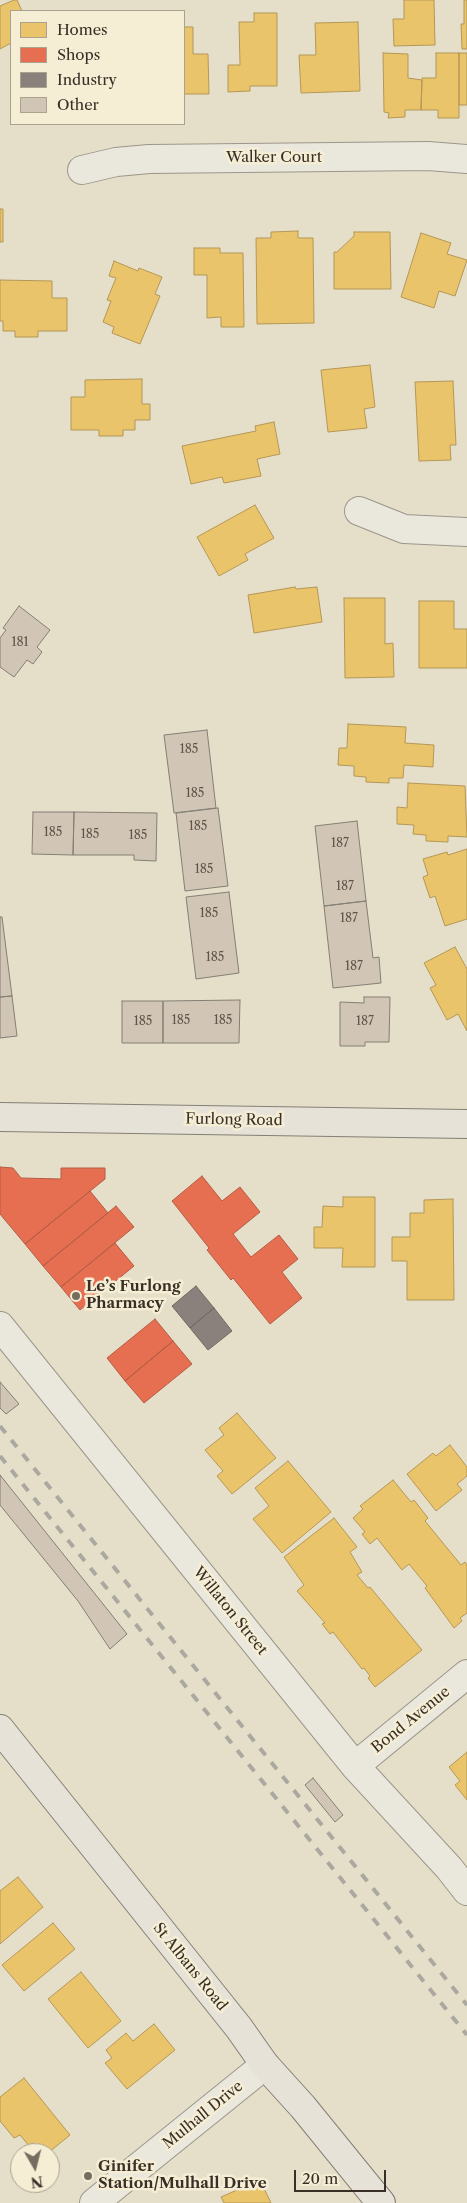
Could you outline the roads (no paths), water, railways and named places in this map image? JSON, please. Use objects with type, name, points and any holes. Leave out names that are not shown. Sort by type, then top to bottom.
[{"type":"main road","name":"Furlong Road","points":[[0,1117],[467,1124]]},
{"type":"main road","name":"St Albans Road","points":[[0,1729],[233,2021],[265,2065],[303,2107],[381,2203]]},
{"type":"street","name":"Walker Court","points":[[82,170],[116,162],[149,159],[428,156],[467,159]]},
{"type":"street","points":[[359,511],[404,529],[467,532]]},
{"type":"street","name":"Willaton Street","points":[[0,1326],[355,1766],[449,1868],[467,1891]]},
{"type":"street","name":"Bond Avenue","points":[[355,1766],[467,1674]]},
{"type":"street","name":"Mulhall Drive","points":[[94,2203],[265,2065]]},
{"type":"railway","points":[[0,1426],[467,2005]]},
{"type":"railway","points":[[0,1456],[467,2035]]},
{"type":"place","name":"Le’s Furlong Pharmacy","points":[[76,1296]]},
{"type":"place","name":"Ginifer Station/Mulhall Drive","points":[[88,2176]]}]
